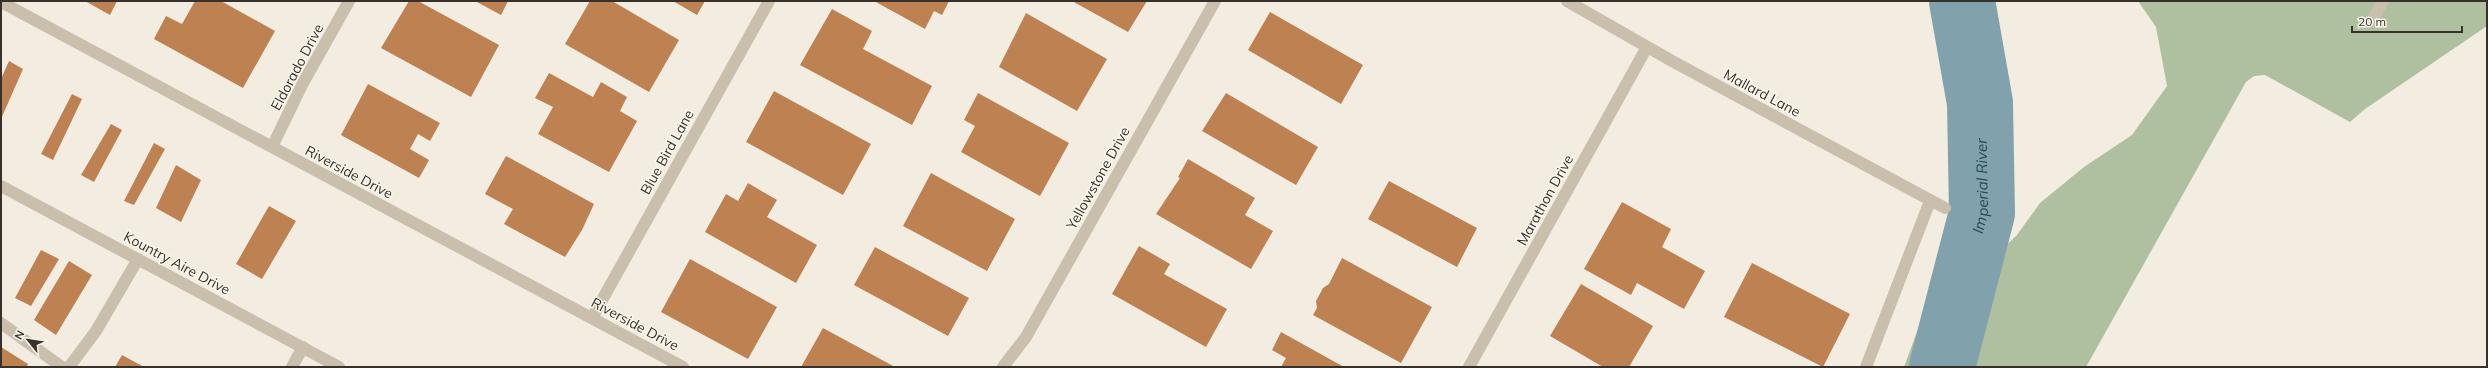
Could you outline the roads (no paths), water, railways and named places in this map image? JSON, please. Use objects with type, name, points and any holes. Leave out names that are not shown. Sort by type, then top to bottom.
[{"type":"street","name":"Eldorado Drive","points":[[272,147],[303,83],[349,1]]},
{"type":"street","name":"Blue Bird Lane","points":[[592,318],[769,1]]},
{"type":"street","name":"Yellowstone Drive","points":[[1003,367],[1026,337],[1215,1]]},
{"type":"street","name":"Mallard Lane","points":[[1567,1],[1648,47],[1945,208]]},
{"type":"street","points":[[2372,21],[2383,1]]},
{"type":"street","name":"Riverside Drive","points":[[1,2],[683,367]]},
{"type":"street","name":"Marathon Drive","points":[[1469,367],[1648,47]]},
{"type":"street","name":"Kountry Aire Drive","points":[[1,186],[339,367]]},
{"type":"street","points":[[1866,367],[1930,201]]},
{"type":"street","points":[[70,367],[96,331],[138,259]]},
{"type":"street","points":[[1,323],[62,367]]},
{"type":"street","points":[[292,367],[303,347]]},
{"type":"waterway","name":"Imperial River","points":[[1942,367],[1982,213],[1980,103],[1962,1]]}]
